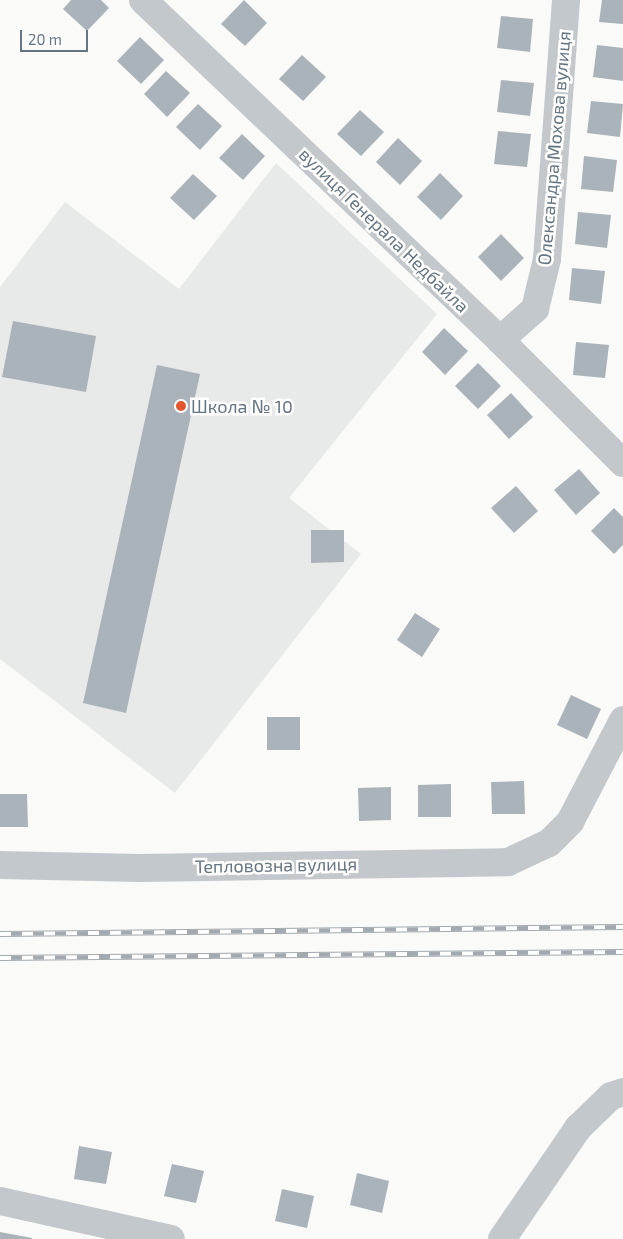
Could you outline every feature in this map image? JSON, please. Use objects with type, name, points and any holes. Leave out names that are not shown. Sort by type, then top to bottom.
[{"type":"street","name":"вулиця Генерала Недбайла","points":[[142,0],[500,340],[623,463]]},
{"type":"street","name":"Олександра Мохова вулиця","points":[[500,340],[535,309],[547,258],[566,0]]},
{"type":"street","name":"Тепловозна вулиця","points":[[0,865],[140,868],[508,862],[549,842],[570,822],[623,720]]},
{"type":"street","points":[[502,1239],[578,1128],[611,1096],[623,1092]]},
{"type":"street","points":[[0,1201],[171,1239]]},
{"type":"shaded area","name":"Школа № 10","points":[[276,163],[437,314],[289,498],[361,554],[175,793],[0,659],[0,287],[65,202],[179,289]]},
{"type":"building","points":[[71,0],[101,0],[109,8],[87,31],[63,9]]},
{"type":"building","points":[[244,0],[267,23],[245,46],[221,24]]},
{"type":"building","points":[[602,0],[623,0],[623,24],[599,22]]},
{"type":"building","points":[[501,16],[533,19],[530,52],[497,48]]},
{"type":"building","points":[[140,37],[164,60],[141,84],[117,61]]},
{"type":"building","points":[[597,45],[623,48],[623,81],[593,77]]},
{"type":"building","points":[[302,55],[326,77],[303,101],[279,79]]},
{"type":"building","points":[[166,71],[190,93],[167,117],[144,94]]},
{"type":"building","points":[[501,80],[534,83],[530,116],[497,112]]},
{"type":"building","points":[[591,101],[623,104],[620,137],[587,133]]},
{"type":"building","points":[[198,104],[222,126],[200,150],[176,127]]},
{"type":"building","points":[[360,110],[384,132],[361,156],[337,134]]},
{"type":"building","points":[[498,131],[531,134],[527,167],[494,164]]},
{"type":"building","points":[[242,134],[265,156],[243,180],[219,158]]},
{"type":"building","points":[[398,138],[422,161],[400,185],[376,162]]},
{"type":"building","points":[[584,156],[617,160],[613,192],[581,189]]},
{"type":"building","points":[[440,173],[463,196],[441,220],[417,197]]},
{"type":"building","points":[[193,174],[217,196],[194,220],[170,198]]},
{"type":"building","points":[[578,212],[611,215],[607,248],[575,244]]},
{"type":"building","points":[[501,234],[524,258],[501,281],[478,257]]},
{"type":"building","points":[[572,268],[605,271],[601,304],[569,300]]},
{"type":"building","points":[[13,321],[96,336],[86,392],[2,377]]},
{"type":"building","points":[[444,328],[468,351],[445,375],[422,352]]},
{"type":"building","points":[[576,342],[609,345],[605,378],[573,375]]},
{"type":"building","points":[[478,363],[501,386],[478,409],[455,386]]},
{"type":"building","points":[[157,365],[200,374],[126,713],[83,703]]},
{"type":"building","points":[[511,393],[533,417],[509,439],[487,415]]},
{"type":"building","points":[[579,469],[600,493],[576,515],[554,490]]},
{"type":"building","points":[[516,486],[538,511],[514,533],[491,508]]},
{"type":"building","points":[[614,508],[623,517],[623,545],[614,554],[591,531]]},
{"type":"building","points":[[311,530],[344,530],[344,562],[311,563]]},
{"type":"building","points":[[415,613],[440,629],[422,657],[397,640]]},
{"type":"building","points":[[571,695],[601,709],[587,739],[557,725]]},
{"type":"building","points":[[267,717],[300,717],[300,750],[267,750]]},
{"type":"building","points":[[524,781],[525,814],[492,814],[491,782]]},
{"type":"building","points":[[451,784],[451,817],[418,817],[418,785]]},
{"type":"building","points":[[391,787],[391,820],[359,821],[358,788]]},
{"type":"building","points":[[0,794],[27,794],[28,827],[0,827]]},
{"type":"building","points":[[79,1146],[112,1152],[106,1184],[74,1179]]},
{"type":"building","points":[[172,1164],[204,1171],[196,1203],[164,1196]]},
{"type":"building","points":[[357,1173],[389,1181],[382,1213],[350,1205]]},
{"type":"building","points":[[282,1189],[314,1196],[307,1228],[275,1221]]},
{"type":"building","points":[[0,1232],[32,1238],[32,1239],[0,1239]]},
{"type":"railway","points":[[0,934],[623,927]]},
{"type":"railway","points":[[0,958],[623,952]]},
{"type":"place","name":"Школа № 10","points":[[181,406]]}]
